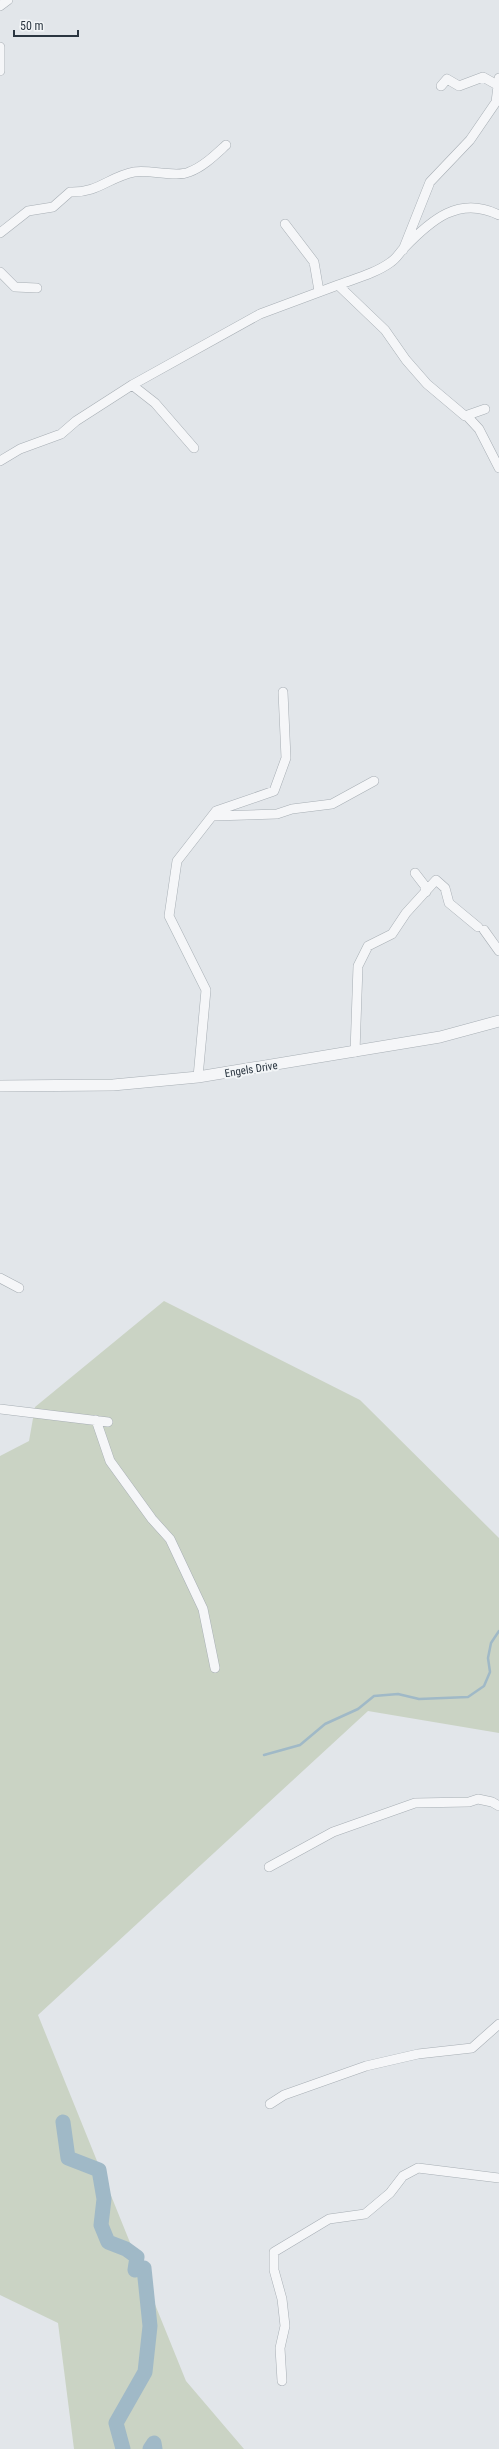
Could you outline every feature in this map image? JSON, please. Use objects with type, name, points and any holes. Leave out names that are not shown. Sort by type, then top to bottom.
[{"type":"street","points":[[0,6],[8,0]]},
{"type":"street","points":[[0,47],[0,71]]},
{"type":"street","points":[[0,461],[20,449],[62,434],[76,421],[132,385],[260,314],[382,268],[398,257],[430,182],[470,140],[496,102],[498,83],[483,77],[459,86],[447,79],[441,86]]},
{"type":"street","points":[[0,233],[28,211],[53,207],[70,192],[82,193],[100,188],[133,172],[188,173],[209,160],[226,145]]},
{"type":"street","points":[[402,250],[431,223],[455,210],[469,207],[487,209],[499,215]]},
{"type":"street","points":[[285,224],[314,262],[319,291]]},
{"type":"street","points":[[0,272],[15,287],[37,288]]},
{"type":"street","points":[[338,285],[385,330],[406,360],[427,384],[467,416],[479,430],[499,468]]},
{"type":"street","points":[[132,385],[155,403],[194,448]]},
{"type":"street","points":[[467,416],[485,410]]},
{"type":"street","points":[[198,1077],[206,990],[169,916],[177,861],[216,811],[274,791],[286,758],[283,692]]},
{"type":"street","points":[[212,816],[277,814],[292,810],[332,804],[374,781]]},
{"type":"street","points":[[415,873],[424,886],[426,892]]},
{"type":"street","points":[[355,1052],[358,966],[368,946],[392,934],[406,913],[436,880],[446,888],[450,902],[481,928],[499,951]]},
{"type":"street","name":"Engels Drive","points":[[0,1086],[113,1085],[198,1077],[440,1037],[499,1021]]},
{"type":"street","points":[[0,1278],[19,1288]]},
{"type":"street","points":[[0,1409],[108,1422]]},
{"type":"street","points":[[96,1420],[110,1461],[152,1519],[170,1538],[203,1609],[215,1668]]},
{"type":"street","points":[[269,1867],[333,1832],[414,1802],[469,1802],[478,1799],[492,1802],[499,1806]]},
{"type":"street","points":[[270,2104],[284,2095],[366,2066],[418,2054],[472,2048],[499,2024]]},
{"type":"street","points":[[282,2381],[280,2348],[285,2326],[282,2299],[274,2270],[274,2252],[329,2220],[365,2214],[390,2193],[403,2176],[418,2168],[499,2178]]},
{"type":"green space","points":[[164,1301],[360,1400],[499,1538],[499,1733],[368,1711],[38,2015],[186,2381],[244,2449],[74,2449],[58,2323],[0,2295],[0,1456],[29,1441],[35,1407]]},
{"type":"waterway","points":[[264,1755],[300,1745],[325,1724],[358,1709],[374,1696],[398,1694],[419,1699],[468,1697],[484,1686],[490,1672],[488,1658],[491,1643],[499,1631]]},
{"type":"waterway","points":[[63,2122],[68,2158],[99,2170],[104,2199],[101,2225],[108,2242],[126,2249],[137,2257],[135,2270],[144,2268],[150,2326],[145,2372],[116,2423],[123,2449]]},
{"type":"waterway","points":[[150,2449],[154,2443],[155,2449]]}]
